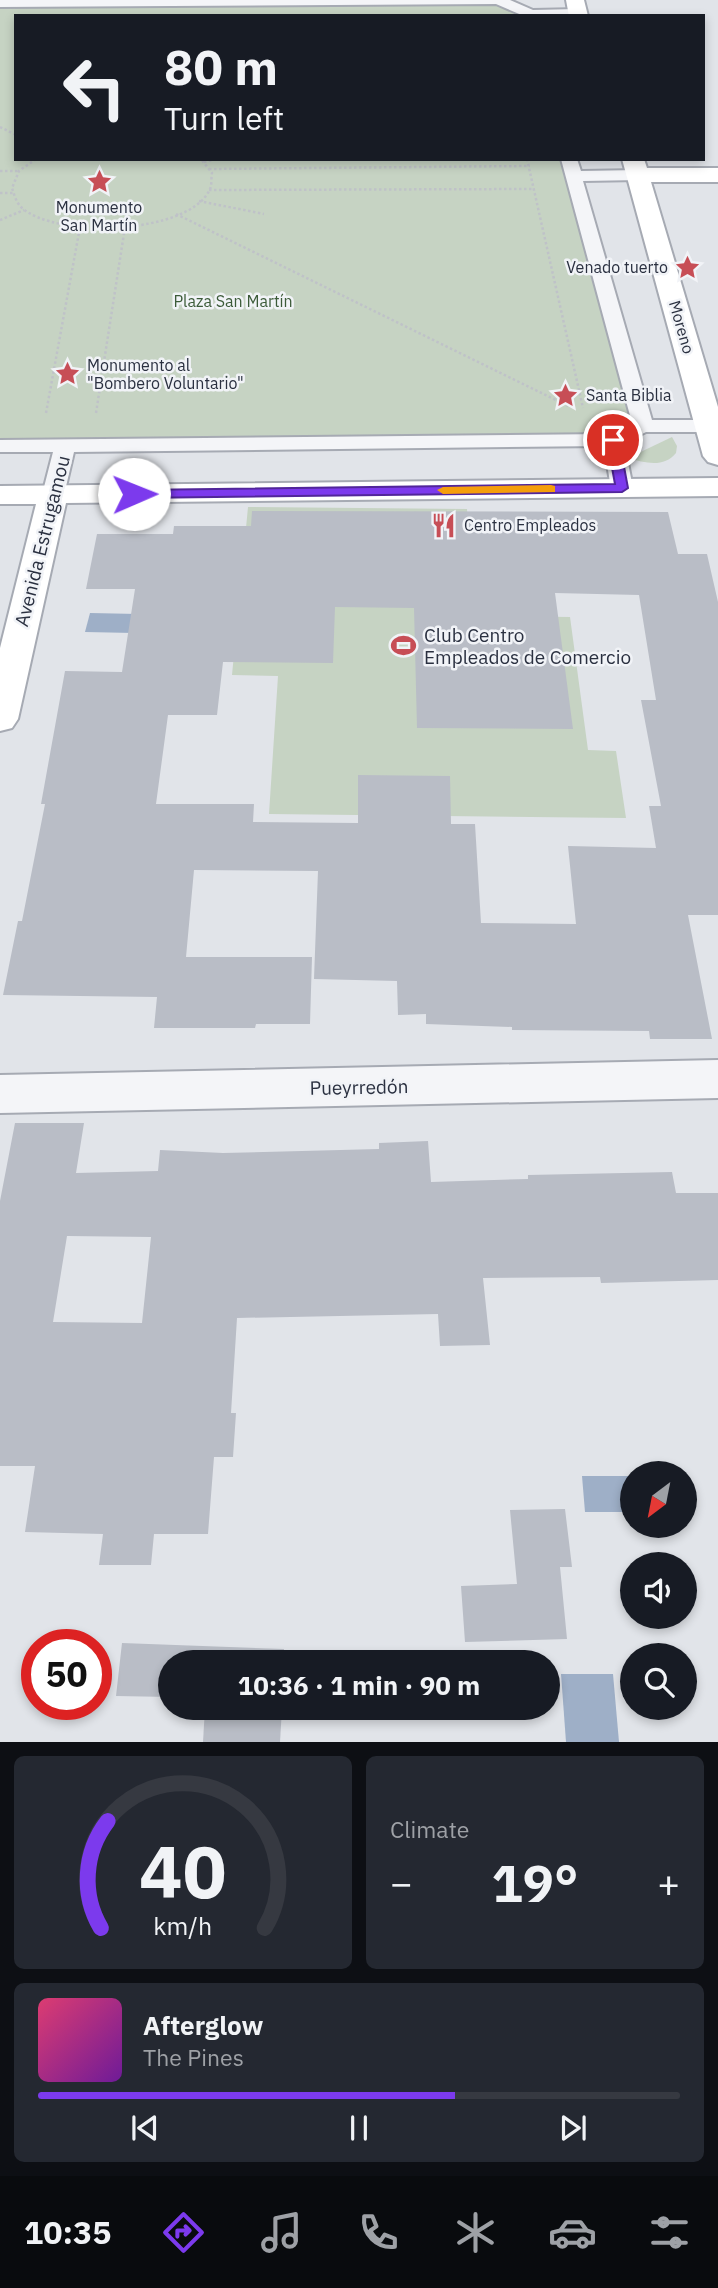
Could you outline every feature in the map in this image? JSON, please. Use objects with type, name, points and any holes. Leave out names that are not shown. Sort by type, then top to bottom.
[{"type":"main road","points":[[636,167],[718,175]]},
{"type":"main road","name":"Moreno","points":[[636,167],[718,456]]},
{"type":"main road","points":[[0,495],[718,487]]},
{"type":"main road","name":"Avenida Estrugamou","points":[[0,719],[53,495]]},
{"type":"street","name":"Pueyrredón","points":[[0,1094],[718,1079]]},
{"type":"lane","points":[[0,3],[498,0],[536,14],[578,10]]},
{"type":"lane","points":[[636,167],[572,173],[643,426]]},
{"type":"lane","points":[[0,446],[613,440],[643,426],[710,426]]},
{"type":"lane","points":[[613,440],[622,488]]},
{"type":"lane","name":"Avenida Estrugamou","points":[[53,495],[65,445]]},
{"type":"path","points":[[0,171],[19,170],[33,161]]},
{"type":"path","points":[[19,170],[12,188],[24,210],[44,220],[80,228],[125,227],[176,214],[198,201],[209,190],[212,173],[202,161]]},
{"type":"path","points":[[176,214],[584,414],[528,161]]},
{"type":"path","points":[[209,169],[529,166],[572,173]]},
{"type":"path","points":[[209,190],[534,189],[572,173]]},
{"type":"path","points":[[0,193],[14,193]]},
{"type":"path","points":[[198,201],[264,214]]},
{"type":"path","points":[[0,220],[24,210]]},
{"type":"path","points":[[90,445],[125,227]]},
{"type":"path","points":[[39,446],[80,228]]},
{"type":"green space","name":"Plaza San Martín","points":[[498,0],[531,14],[14,14],[14,161],[570,161],[643,426],[613,440],[0,446],[0,3]]},
{"type":"green space","points":[[672,437],[677,446],[676,453],[666,461],[647,463],[628,458]]},
{"type":"green space","name":"Club Centro Empleados de Comercio","points":[[248,507],[467,509],[474,616],[570,617],[588,750],[616,751],[626,818],[269,814],[278,676],[232,675]]},
{"type":"water","points":[[90,613],[138,614],[134,633],[85,632]]},
{"type":"water","points":[[582,1476],[620,1476],[620,1512],[585,1512]]},
{"type":"water","points":[[561,1674],[613,1674],[619,1742],[566,1742]]},
{"type":"building","points":[[252,511],[668,512],[678,554],[707,554],[718,602],[718,915],[688,915],[712,1039],[650,1039],[649,1031],[512,1030],[512,1027],[426,1024],[426,1014],[398,1015],[397,981],[314,979],[318,871],[194,870],[186,957],[312,957],[310,1024],[256,1024],[255,1028],[154,1028],[157,997],[3,995],[18,921],[22,921],[45,804],[41,804],[65,671],[122,672],[135,589],[86,589],[97,534],[173,534],[174,526],[251,526]],"holes":[[[555,593],[639,595],[656,700],[641,700],[661,806],[649,806],[656,848],[568,846],[576,924],[481,923],[475,824],[451,824],[450,776],[358,775],[358,823],[253,822],[254,804],[156,804],[168,715],[217,715],[223,662],[333,663],[335,607],[414,608],[417,728],[573,729]]]},
{"type":"building","points":[[15,1123],[84,1123],[76,1173],[158,1171],[160,1150],[223,1153],[379,1149],[379,1143],[428,1141],[431,1182],[528,1179],[528,1175],[672,1172],[676,1193],[718,1193],[718,1280],[601,1283],[600,1277],[483,1278],[490,1345],[440,1346],[438,1314],[237,1318],[231,1413],[236,1413],[233,1457],[214,1457],[208,1534],[154,1534],[151,1565],[99,1565],[103,1534],[25,1532],[35,1466],[0,1466],[0,1201]],"holes":[[[67,1236],[151,1237],[142,1323],[53,1322]]]},
{"type":"building","points":[[565,1509],[572,1567],[560,1567],[567,1639],[465,1642],[461,1586],[517,1584],[510,1510]]},
{"type":"building","points":[[122,1643],[284,1649],[158,1650],[158,1697],[116,1696]]},
{"type":"building","points":[[204,1720],[281,1720],[280,1742],[203,1742]]},
{"type":"slow traffic","points":[[443,490],[551,489]]},
{"type":"place","name":"Monumento San Martín","points":[[99,181]]},
{"type":"place","name":"Venado tuerto","points":[[688,267]]},
{"type":"place","name":"Monumento al \"Bombero Voluntario\"","points":[[67,374]]},
{"type":"place","name":"Santa Biblia","points":[[566,395]]},
{"type":"place","name":"Centro Empleados","points":[[444,525]]},
{"type":"place","name":"Club Centro Empleados de Comercio","points":[[404,646]]},
{"type":"route","points":[[134,494],[622,488],[613,440]]}]
